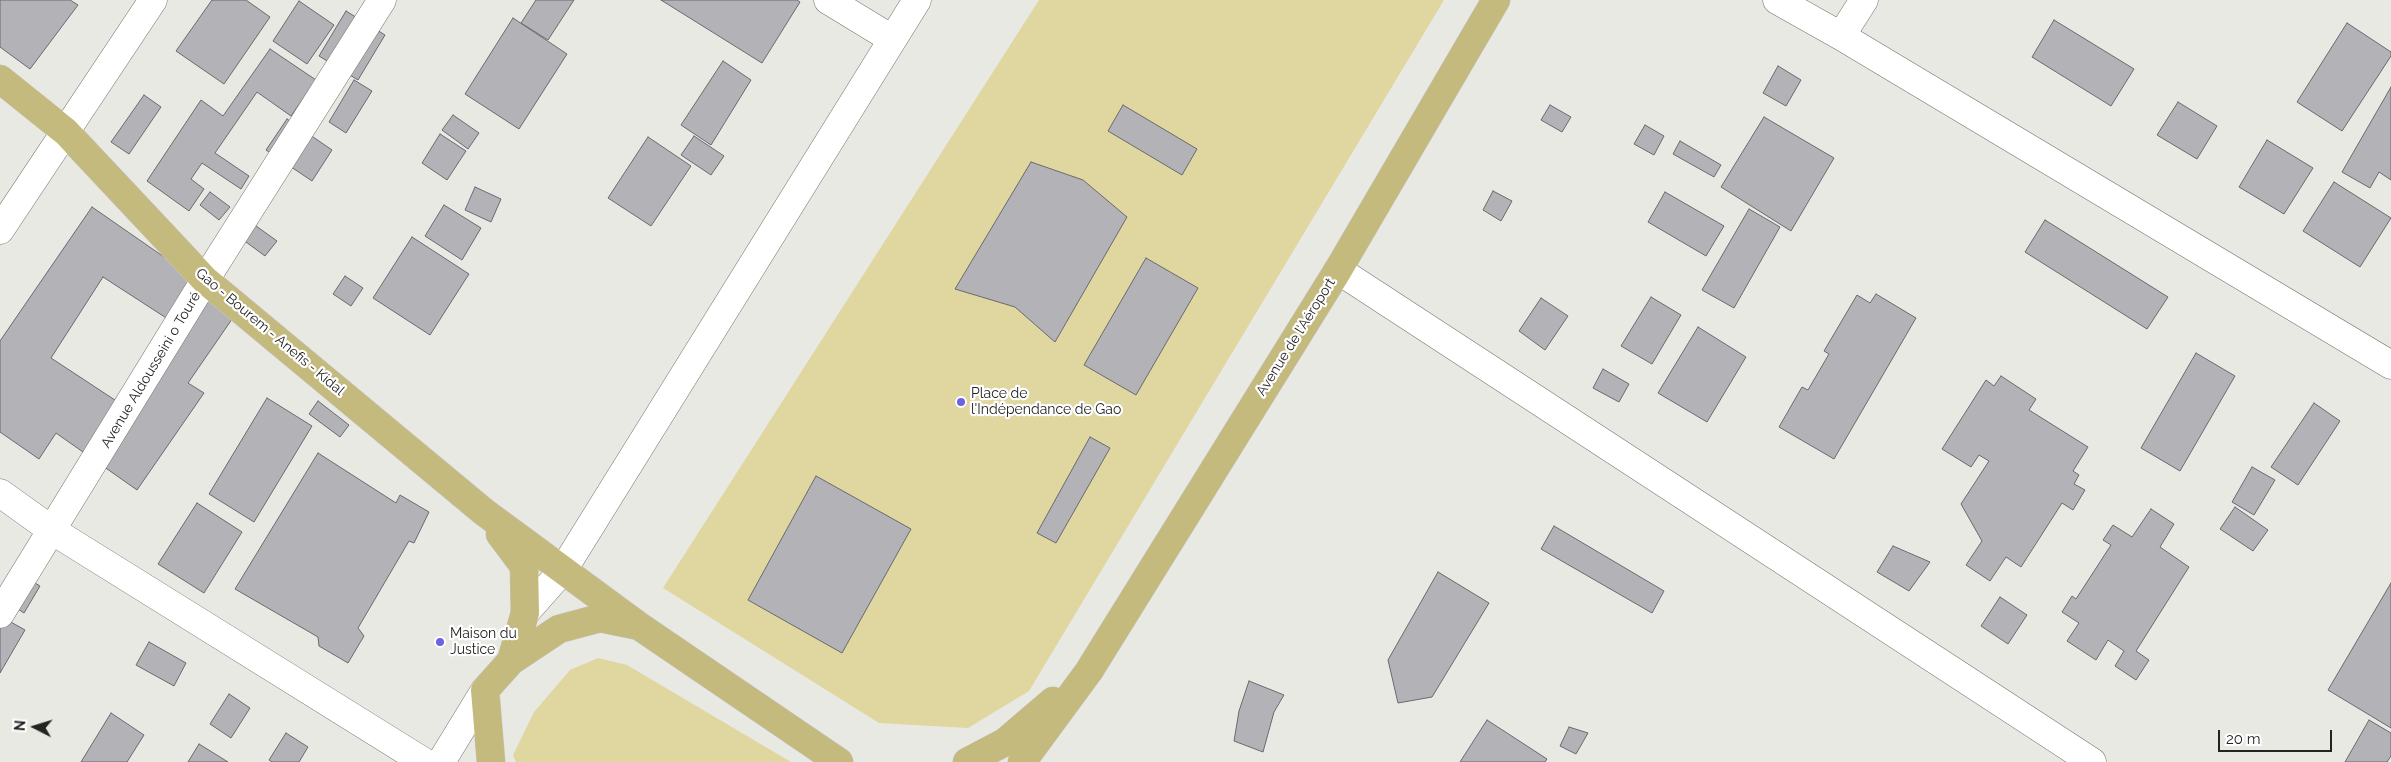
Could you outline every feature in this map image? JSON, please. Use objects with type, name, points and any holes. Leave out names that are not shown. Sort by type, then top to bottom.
[{"type":"main road","name":"Avenue de l'Aéroport","points":[[1089,671],[1338,270],[1496,0]]},
{"type":"main road","name":"Gao - Bourem - Anefis - Kidal","points":[[0,79],[66,132],[205,280],[484,512]]},
{"type":"main road","points":[[484,512],[639,626],[839,762]]},
{"type":"main road","points":[[484,512],[524,566],[524,613],[512,661]]},
{"type":"main road","points":[[491,762],[486,690],[512,661],[559,629],[600,618],[639,626]]},
{"type":"main road","points":[[967,762],[1004,742],[1089,671]]},
{"type":"main road","points":[[1022,762],[1089,671]]},
{"type":"street","points":[[0,230],[153,0]]},
{"type":"street","name":"Avenue Aldousseini o Touré","points":[[0,614],[53,531],[205,280],[382,0]]},
{"type":"street","points":[[828,0],[892,39]]},
{"type":"street","points":[[524,613],[563,570],[917,0]]},
{"type":"street","points":[[1777,0],[1841,36],[2391,365]]},
{"type":"street","points":[[1841,36],[1864,0]]},
{"type":"street","points":[[1338,270],[2092,762]]},
{"type":"street","points":[[0,493],[53,531],[424,762]]},
{"type":"street","points":[[442,762],[486,690]]},
{"type":"shaded area","points":[[1039,0],[1444,0],[1029,691],[968,728],[879,723],[663,588]]},
{"type":"shaded area","points":[[598,658],[627,665],[791,762],[516,762],[513,755],[534,712],[570,670]]},
{"type":"building","points":[[0,0],[70,0],[78,5],[30,69],[0,47]]},
{"type":"building","points":[[212,0],[246,0],[270,17],[224,84],[176,51]]},
{"type":"building","points":[[536,0],[574,0],[548,40],[521,23]]},
{"type":"building","points":[[661,0],[797,0],[800,2],[762,63]]},
{"type":"building","points":[[299,1],[334,25],[307,64],[273,41]]},
{"type":"building","points":[[346,11],[385,35],[358,80],[319,56]]},
{"type":"building","points":[[513,18],[567,54],[519,129],[465,94]]},
{"type":"building","points":[[2054,20],[2134,69],[2111,106],[2032,57]]},
{"type":"building","points":[[2347,23],[2391,52],[2391,56],[2342,131],[2297,102]]},
{"type":"building","points":[[270,49],[316,80],[291,116],[257,92],[215,153],[249,176],[241,189],[202,163],[191,179],[204,189],[189,211],[147,181],[201,100],[223,116]]},
{"type":"building","points":[[723,61],[751,80],[711,145],[681,125]]},
{"type":"building","points":[[1778,66],[1801,80],[1786,106],[1763,93]]},
{"type":"building","points":[[354,80],[372,91],[346,133],[329,122]]},
{"type":"building","points":[[2391,87],[2391,180],[2379,172],[2370,188],[2342,172]]},
{"type":"building","points":[[144,95],[161,107],[129,154],[111,142]]},
{"type":"building","points":[[2178,102],[2217,126],[2197,159],[2157,135]]},
{"type":"building","points":[[1123,105],[1197,149],[1182,175],[1108,131]]},
{"type":"building","points":[[1550,105],[1571,117],[1562,132],[1541,120]]},
{"type":"building","points":[[453,115],[479,133],[468,149],[442,130]]},
{"type":"building","points":[[1764,117],[1834,158],[1791,231],[1721,187]]},
{"type":"building","points":[[287,119],[332,150],[312,181],[266,150]]},
{"type":"building","points":[[1645,125],[1664,136],[1654,155],[1634,144]]},
{"type":"building","points":[[440,134],[466,151],[447,180],[422,163]]},
{"type":"building","points":[[694,136],[724,156],[711,175],[681,155]]},
{"type":"building","points":[[648,137],[691,166],[651,226],[608,198]]},
{"type":"building","points":[[2267,140],[2313,168],[2284,214],[2239,187]]},
{"type":"building","points":[[1680,141],[1721,165],[1714,177],[1673,154]]},
{"type":"building","points":[[1031,162],[1083,180],[1127,217],[1055,342],[1015,307],[955,289]]},
{"type":"building","points":[[2334,182],[2391,218],[2360,267],[2303,231]]},
{"type":"building","points":[[475,187],[501,199],[491,222],[465,210]]},
{"type":"building","points":[[1493,191],[1512,201],[1501,221],[1483,210]]},
{"type":"building","points":[[210,192],[230,207],[219,220],[200,205]]},
{"type":"building","points":[[1665,192],[1724,226],[1706,256],[1648,222]]},
{"type":"building","points":[[444,205],[481,228],[462,260],[425,236]]},
{"type":"building","points":[[92,207],[239,309],[188,383],[204,393],[137,490],[56,433],[39,459],[0,432],[0,341]],"holes":[[[103,277],[174,323],[121,404],[51,358]]]},
{"type":"building","points":[[1749,209],[1780,227],[1734,308],[1702,290]]},
{"type":"building","points":[[238,213],[277,241],[265,256],[227,228]]},
{"type":"building","points":[[2045,220],[2168,297],[2147,329],[2025,252]]},
{"type":"building","points":[[412,237],[469,274],[430,335],[373,298]]},
{"type":"building","points":[[1146,258],[1198,288],[1136,395],[1084,365]]},
{"type":"building","points":[[345,276],[363,288],[351,306],[333,294]]},
{"type":"building","points":[[1876,294],[1916,318],[1834,459],[1779,427],[1802,387],[1808,390],[1829,354],[1824,351],[1857,295],[1870,303]]},
{"type":"building","points":[[1651,297],[1681,315],[1652,364],[1621,346]]},
{"type":"building","points":[[1541,298],[1568,316],[1545,350],[1519,331]]},
{"type":"building","points":[[1698,327],[1746,357],[1707,422],[1658,393]]},
{"type":"building","points":[[2196,353],[2235,376],[2180,471],[2141,448]]},
{"type":"building","points":[[1603,369],[1629,384],[1619,402],[1593,388]]},
{"type":"building","points":[[2001,376],[2036,399],[2029,410],[2088,447],[2073,471],[2079,475],[2074,484],[2085,490],[2073,510],[2062,503],[2021,567],[2006,557],[1990,581],[1966,565],[1982,541],[1961,504],[1989,461],[1979,455],[1971,467],[1942,449],[1986,380],[1994,386]]},
{"type":"building","points":[[267,398],[312,426],[254,522],[209,494]]},
{"type":"building","points":[[318,401],[349,425],[340,437],[309,414]]},
{"type":"building","points":[[2314,403],[2340,421],[2298,485],[2271,467]]},
{"type":"building","points":[[1090,437],[1110,448],[1056,543],[1037,533]]},
{"type":"building","points":[[318,453],[396,503],[400,495],[429,512],[414,543],[409,541],[358,628],[364,636],[348,663],[319,646],[318,637],[235,589]]},
{"type":"building","points":[[2252,467],[2275,480],[2254,515],[2232,502]]},
{"type":"building","points":[[816,476],[911,529],[842,653],[748,600]]},
{"type":"building","points":[[197,503],[242,532],[204,593],[158,564]]},
{"type":"building","points":[[2235,507],[2268,530],[2253,551],[2220,529]]},
{"type":"building","points":[[2151,509],[2174,524],[2160,547],[2189,567],[2136,651],[2149,660],[2136,680],[2115,666],[2124,651],[2108,640],[2096,660],[2067,641],[2079,623],[2062,612],[2072,596],[2076,599],[2111,545],[2103,540],[2113,525],[2132,537]]},
{"type":"building","points":[[1554,526],[1664,591],[1652,613],[1541,549]]},
{"type":"building","points":[[1893,546],[1930,562],[1909,591],[1877,572]]},
{"type":"building","points":[[15,571],[40,586],[24,613],[0,597]]},
{"type":"building","points":[[1438,572],[1489,603],[1432,697],[1398,703],[1388,660]]},
{"type":"building","points":[[2391,583],[2391,728],[2328,690]]},
{"type":"building","points":[[2000,597],[2027,615],[2008,644],[1981,626]]},
{"type":"building","points":[[0,616],[25,630],[0,673]]},
{"type":"building","points":[[149,642],[186,663],[174,686],[136,665]]},
{"type":"building","points":[[1249,681],[1284,695],[1274,712],[1263,752],[1234,741],[1239,711]]},
{"type":"building","points":[[229,694],[250,708],[231,738],[210,724]]},
{"type":"building","points":[[111,713],[144,735],[127,762],[81,762]]},
{"type":"building","points":[[1487,720],[1547,759],[1545,762],[1460,762]]},
{"type":"building","points":[[2369,720],[2391,733],[2391,756],[2387,762],[2345,762]]},
{"type":"building","points":[[1569,727],[1588,733],[1576,754],[1560,746]]},
{"type":"building","points":[[286,733],[308,747],[299,762],[272,762],[269,760]]},
{"type":"building","points":[[199,744],[228,762],[188,762]]},
{"type":"place","name":"Place de l'Indépendance de Gao","points":[[961,402]]},
{"type":"place","name":"Maison du Justice","points":[[440,642]]}]
